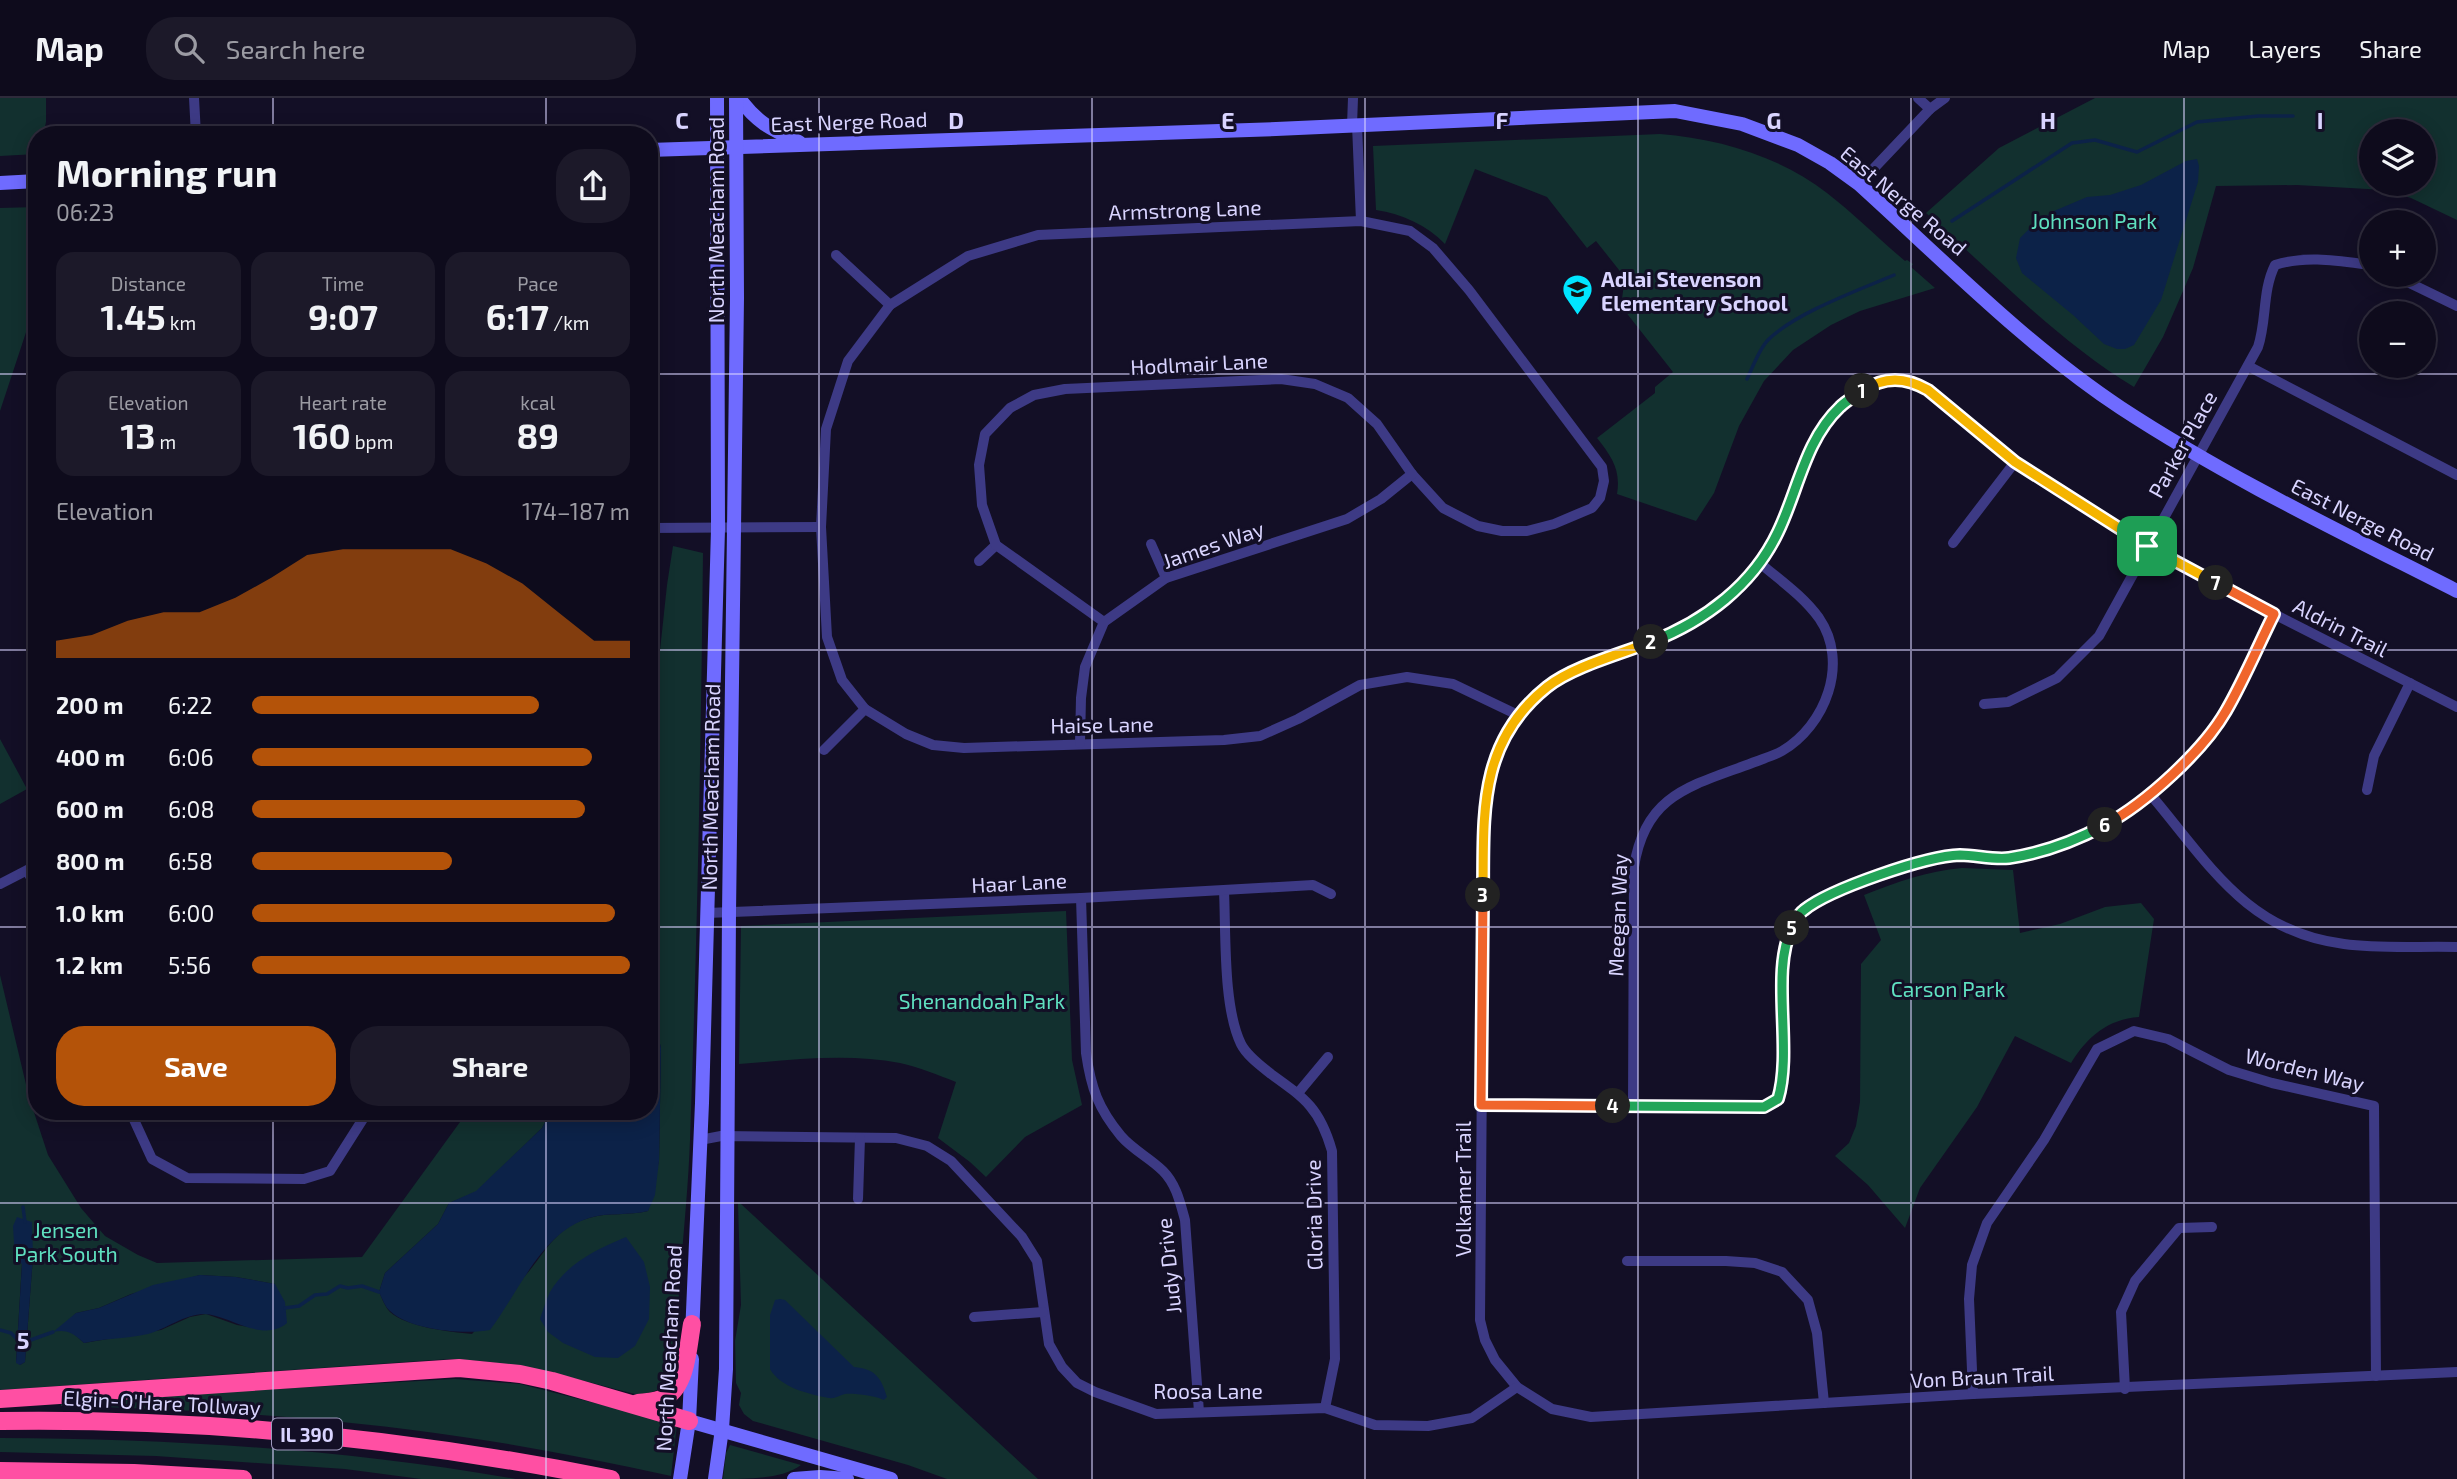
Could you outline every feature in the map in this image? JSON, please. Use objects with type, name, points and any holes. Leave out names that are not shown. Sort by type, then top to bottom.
[{"type":"highway","points":[[629,1404],[666,1397],[677,1387],[692,1324]]},
{"type":"highway","points":[[0,1399],[459,1368],[520,1374],[689,1421]]},
{"type":"highway","name":"Elgin-O'Hare Tollway","points":[[0,1421],[147,1423],[270,1430],[485,1456],[611,1479]]},
{"type":"highway","points":[[0,1471],[134,1473],[243,1479]]},
{"type":"main road","name":"North Meacham Road","points":[[681,1473],[689,1421],[718,529],[717,98]]},
{"type":"main road","name":"North Meacham Road","points":[[716,1477],[726,1369],[737,98]]},
{"type":"main road","points":[[737,98],[765,126],[804,144]]},
{"type":"main road","name":"East Nerge Road","points":[[658,149],[1355,125],[1675,104],[1742,124],[1798,145],[1830,163],[1859,184],[2029,338],[2121,408],[2197,455],[2288,505],[2457,591]]},
{"type":"main road","points":[[0,183],[28,181]]},
{"type":"main road","points":[[689,1421],[891,1479]]},
{"type":"main road","points":[[794,1479],[846,1479]]},
{"type":"street","points":[[194,98],[196,126]]},
{"type":"street","points":[[1353,98],[1361,221]]},
{"type":"street","points":[[1918,98],[1930,109]]},
{"type":"street","points":[[1859,184],[1930,109],[1945,98]]},
{"type":"street","name":"Armstrong Lane","points":[[821,527],[826,429],[848,361],[890,305],[968,256],[1038,235],[1361,221],[1410,231],[1433,248],[1469,290],[1574,428],[1602,467],[1603,490]]},
{"type":"street","points":[[836,256],[890,305]]},
{"type":"street","name":"Parker Place","points":[[1984,704],[2008,702],[2057,678],[2099,636],[2248,366],[2264,328],[2267,281],[2275,265],[2290,260],[2359,264]]},
{"type":"street","points":[[2418,287],[2457,306]]},
{"type":"street","points":[[2248,366],[2457,475]]},
{"type":"street","name":"Hodlmair Lane","points":[[996,545],[982,505],[979,465],[985,434],[1010,408],[1034,395],[1065,389],[1280,379],[1315,384],[1348,398],[1377,424],[1412,474],[1443,508],[1478,526],[1502,531],[1527,531],[1554,524],[1592,508],[1603,490]]},
{"type":"street","name":"Aldrin Trail","points":[[1892,380],[1912,381],[1928,390],[2015,462],[2147,546],[2457,707]]},
{"type":"street","name":"Volkamer Trail","points":[[1517,1387],[1495,1360],[1485,1340],[1480,1320],[1484,813],[1489,775],[1499,748],[1520,716],[1548,687],[1583,668],[1655,640],[1699,619],[1732,594],[1761,564],[1779,531],[1817,436],[1840,407],[1866,388],[1892,380]]},
{"type":"street","points":[[1953,544],[2015,462]]},
{"type":"street","name":"James Way","points":[[1104,622],[1166,578],[1347,519],[1381,499],[1412,474]]},
{"type":"street","points":[[658,528],[821,527]]},
{"type":"street","name":"Haise Lane","points":[[821,527],[827,637],[842,680],[865,709],[906,734],[933,745],[964,748],[1224,740],[1260,736],[1360,685],[1407,677],[1453,684],[1520,716]]},
{"type":"street","points":[[1151,544],[1166,578]]},
{"type":"street","points":[[979,561],[996,545],[1104,622],[1085,667],[1080,743]]},
{"type":"street","name":"Meegan Way","points":[[1633,1106],[1634,867],[1638,843],[1649,819],[1690,786],[1781,752],[1809,731],[1825,705],[1832,678],[1831,650],[1820,620],[1801,597],[1761,564]]},
{"type":"street","points":[[1481,1105],[1764,1107],[1778,1099],[1783,1080],[1783,967],[1788,936],[1801,912],[1824,896],[1924,860],[1960,855],[2006,858],[2044,850],[2092,832],[2116,819],[2150,794],[2189,758],[2225,713],[2274,614]]},
{"type":"street","points":[[2367,790],[2374,756],[2410,683]]},
{"type":"street","points":[[824,750],[865,709]]},
{"type":"street","points":[[2150,794],[2225,885],[2253,910],[2281,926],[2318,940],[2346,945],[2457,947]]},
{"type":"street","points":[[0,884],[27,871]]},
{"type":"street","name":"Haar Lane","points":[[707,913],[1081,898],[1313,885],[1331,894]]},
{"type":"street","name":"Gloria Drive","points":[[1224,891],[1230,1012],[1241,1046],[1316,1111],[1332,1151],[1335,1359],[1325,1408]]},
{"type":"street","name":"Judy Drive","points":[[1081,898],[1089,1075],[1097,1101],[1123,1138],[1164,1172],[1177,1192],[1185,1220],[1199,1412]]},
{"type":"street","name":"Worden Way","points":[[1973,1394],[1969,1299],[1972,1265],[1987,1223],[2044,1140],[2097,1049],[2134,1031],[2168,1039],[2229,1070],[2272,1083],[2374,1106],[2376,1376]]},
{"type":"street","points":[[1298,1093],[1328,1056]]},
{"type":"street","points":[[134,1120],[152,1159],[187,1178],[291,1179],[304,1179],[330,1171],[362,1120]]},
{"type":"street","name":"Roosa Lane","points":[[699,1140],[728,1137],[896,1138],[927,1146],[951,1161],[1022,1237],[1037,1261],[1049,1344],[1062,1367],[1077,1382],[1095,1392],[1156,1413],[1325,1408],[1376,1425],[1427,1426],[1472,1418],[1517,1387]]},
{"type":"street","points":[[858,1199],[860,1138]]},
{"type":"street","points":[[2125,1389],[2121,1312],[2135,1281],[2179,1228],[2212,1227]]},
{"type":"street","points":[[1627,1261],[1755,1263],[1782,1272],[1808,1300],[1817,1333],[1824,1403]]},
{"type":"street","points":[[974,1317],[1043,1312]]},
{"type":"street","name":"Von Braun Trail","points":[[1517,1387],[1552,1409],[1591,1417],[1973,1394],[2457,1372]]},
{"type":"green space","points":[[0,98],[46,98],[45,126],[28,126],[28,154],[0,156]]},
{"type":"green space","name":"Johnson Park","points":[[2095,98],[2457,98],[2457,220],[2404,196],[2436,196],[2436,119],[2359,119],[2359,189],[2297,185],[2216,186],[2193,268],[2163,337],[2134,387],[2052,327],[1926,213],[1999,148]]},
{"type":"green space","points":[[1660,134],[1727,145],[1769,159],[1809,180],[1905,261],[1913,264],[1911,267],[1935,288],[1860,311],[1831,325],[1793,350],[1764,381],[1739,426],[1714,493],[1696,521],[1617,494],[1618,478],[1614,464],[1597,438],[1655,393],[1655,387],[1673,372],[1621,306],[1627,280],[1596,241],[1587,248],[1547,197],[1475,169],[1445,244],[1414,221],[1376,210],[1373,146]]},
{"type":"green space","points":[[28,207],[28,326],[0,411],[0,208]]},
{"type":"green space","name":"Jensen Park South","points":[[673,546],[703,553],[690,1140],[676,1357],[673,1372],[666,1383],[653,1392],[635,1394],[520,1367],[449,1359],[0,1390],[0,975],[28,1093],[28,1120],[37,1120],[48,1155],[81,1208],[105,1236],[157,1263],[362,1257],[461,1120],[546,1120],[542,1128],[476,1192],[449,1203],[438,1224],[385,1273],[379,1292],[388,1310],[397,1317],[429,1328],[472,1334],[555,1238],[569,1227],[596,1216],[648,1211],[659,1161],[661,1048],[658,1036],[658,669]],"holes":[[[33,1256],[25,1362],[20,1365],[16,1362],[22,1263]],[[200,1275],[236,1277],[275,1284],[266,1330],[237,1325],[206,1314],[190,1317],[161,1330],[84,1343],[73,1333],[64,1330],[65,1324],[76,1313],[99,1308],[131,1294]]]},
{"type":"green space","points":[[0,739],[27,789],[0,804]]},
{"type":"green space","name":"Carson Park","points":[[1962,868],[2013,870],[2020,933],[2060,924],[2105,907],[2141,903],[2154,919],[2139,1017],[2118,1021],[2099,1031],[2071,1063],[2015,1036],[1977,1107],[1920,1188],[1905,1228],[1868,1185],[1835,1156],[1849,1143],[1856,1126],[1860,1102],[1861,964],[1881,940],[1864,895],[1912,878]]},
{"type":"green space","name":"Shenandoah Park","points":[[1066,911],[1072,1060],[1082,1105],[1025,1137],[986,1177],[938,1138],[956,1082],[900,1063],[860,1058],[739,1064],[741,926]]},
{"type":"green space","points":[[738,1203],[1038,1479],[947,1479],[908,1465],[753,1421],[744,1414],[739,1405],[741,1393],[736,1383],[735,1341],[741,1305]]},
{"type":"green space","points":[[455,1379],[520,1384],[677,1424],[671,1476],[515,1445],[362,1424],[162,1409],[61,1406],[61,1401]]},
{"type":"green space","points":[[0,1438],[130,1441],[323,1453],[516,1479],[421,1479],[345,1469],[156,1456],[0,1452]]},
{"type":"green space","points":[[730,1445],[801,1465],[775,1476],[723,1479],[726,1453]]},
{"type":"water","points":[[2197,159],[2198,182],[2161,300],[2134,345],[2117,349],[2104,344],[2022,273],[2016,258],[2020,238],[2054,211],[2087,197],[2110,195],[2141,185],[2186,161]]},
{"type":"water","points":[[658,1036],[661,1048],[659,1161],[655,1195],[648,1211],[589,1218],[557,1236],[532,1265],[490,1330],[438,1330],[410,1323],[390,1311],[379,1292],[385,1273],[438,1224],[449,1203],[476,1191],[542,1128],[546,1120],[658,1120]]},
{"type":"water","points":[[17,1217],[32,1222],[33,1256],[25,1362],[20,1365],[16,1363],[22,1264],[15,1259],[13,1226]]},
{"type":"water","points":[[626,1237],[644,1262],[650,1287],[649,1319],[635,1346],[618,1358],[595,1357],[563,1343],[548,1332],[540,1319],[550,1292],[565,1273],[594,1252]]},
{"type":"water","points":[[200,1275],[236,1277],[275,1284],[285,1302],[287,1323],[277,1329],[256,1329],[204,1314],[183,1319],[148,1334],[84,1343],[70,1333],[53,1332],[76,1313],[99,1308],[153,1285]]},
{"type":"water","points":[[775,1300],[785,1300],[854,1367],[876,1375],[887,1397],[884,1400],[843,1394],[829,1398],[796,1389],[775,1376],[770,1369],[770,1315]]},
{"type":"waterway","points":[[1952,221],[2072,143],[2095,140],[2137,152],[2197,122],[2258,116],[2293,116]]},
{"type":"waterway","points":[[1747,379],[1762,348],[1780,330],[1828,303],[1894,275]]},
{"type":"waterway","points":[[23,1207],[25,1222]]},
{"type":"waterway","points":[[285,1308],[299,1306],[315,1295],[327,1294],[340,1286],[362,1286],[379,1292]]},
{"type":"waterway","points":[[0,1330],[11,1333],[19,1341]]},
{"type":"waterway","points":[[25,1342],[53,1332]]},
{"type":"place","name":"Adlai Stevenson Elementary School","points":[[1578,317]]},
{"type":"route","points":[[1892,380],[1912,381],[1928,390],[2015,462],[2147,546],[2274,614],[2225,713],[2189,758],[2150,794],[2116,819],[2080,838],[2044,850],[2006,858],[1960,855],[1924,860],[1824,896],[1801,912],[1788,936],[1783,967],[1783,1080],[1778,1099],[1764,1107],[1481,1105],[1484,813],[1489,775],[1499,748],[1520,716],[1548,687],[1583,668],[1655,640],[1699,619],[1732,594],[1761,564],[1779,531],[1817,436],[1840,407],[1866,388],[1892,380]]}]
